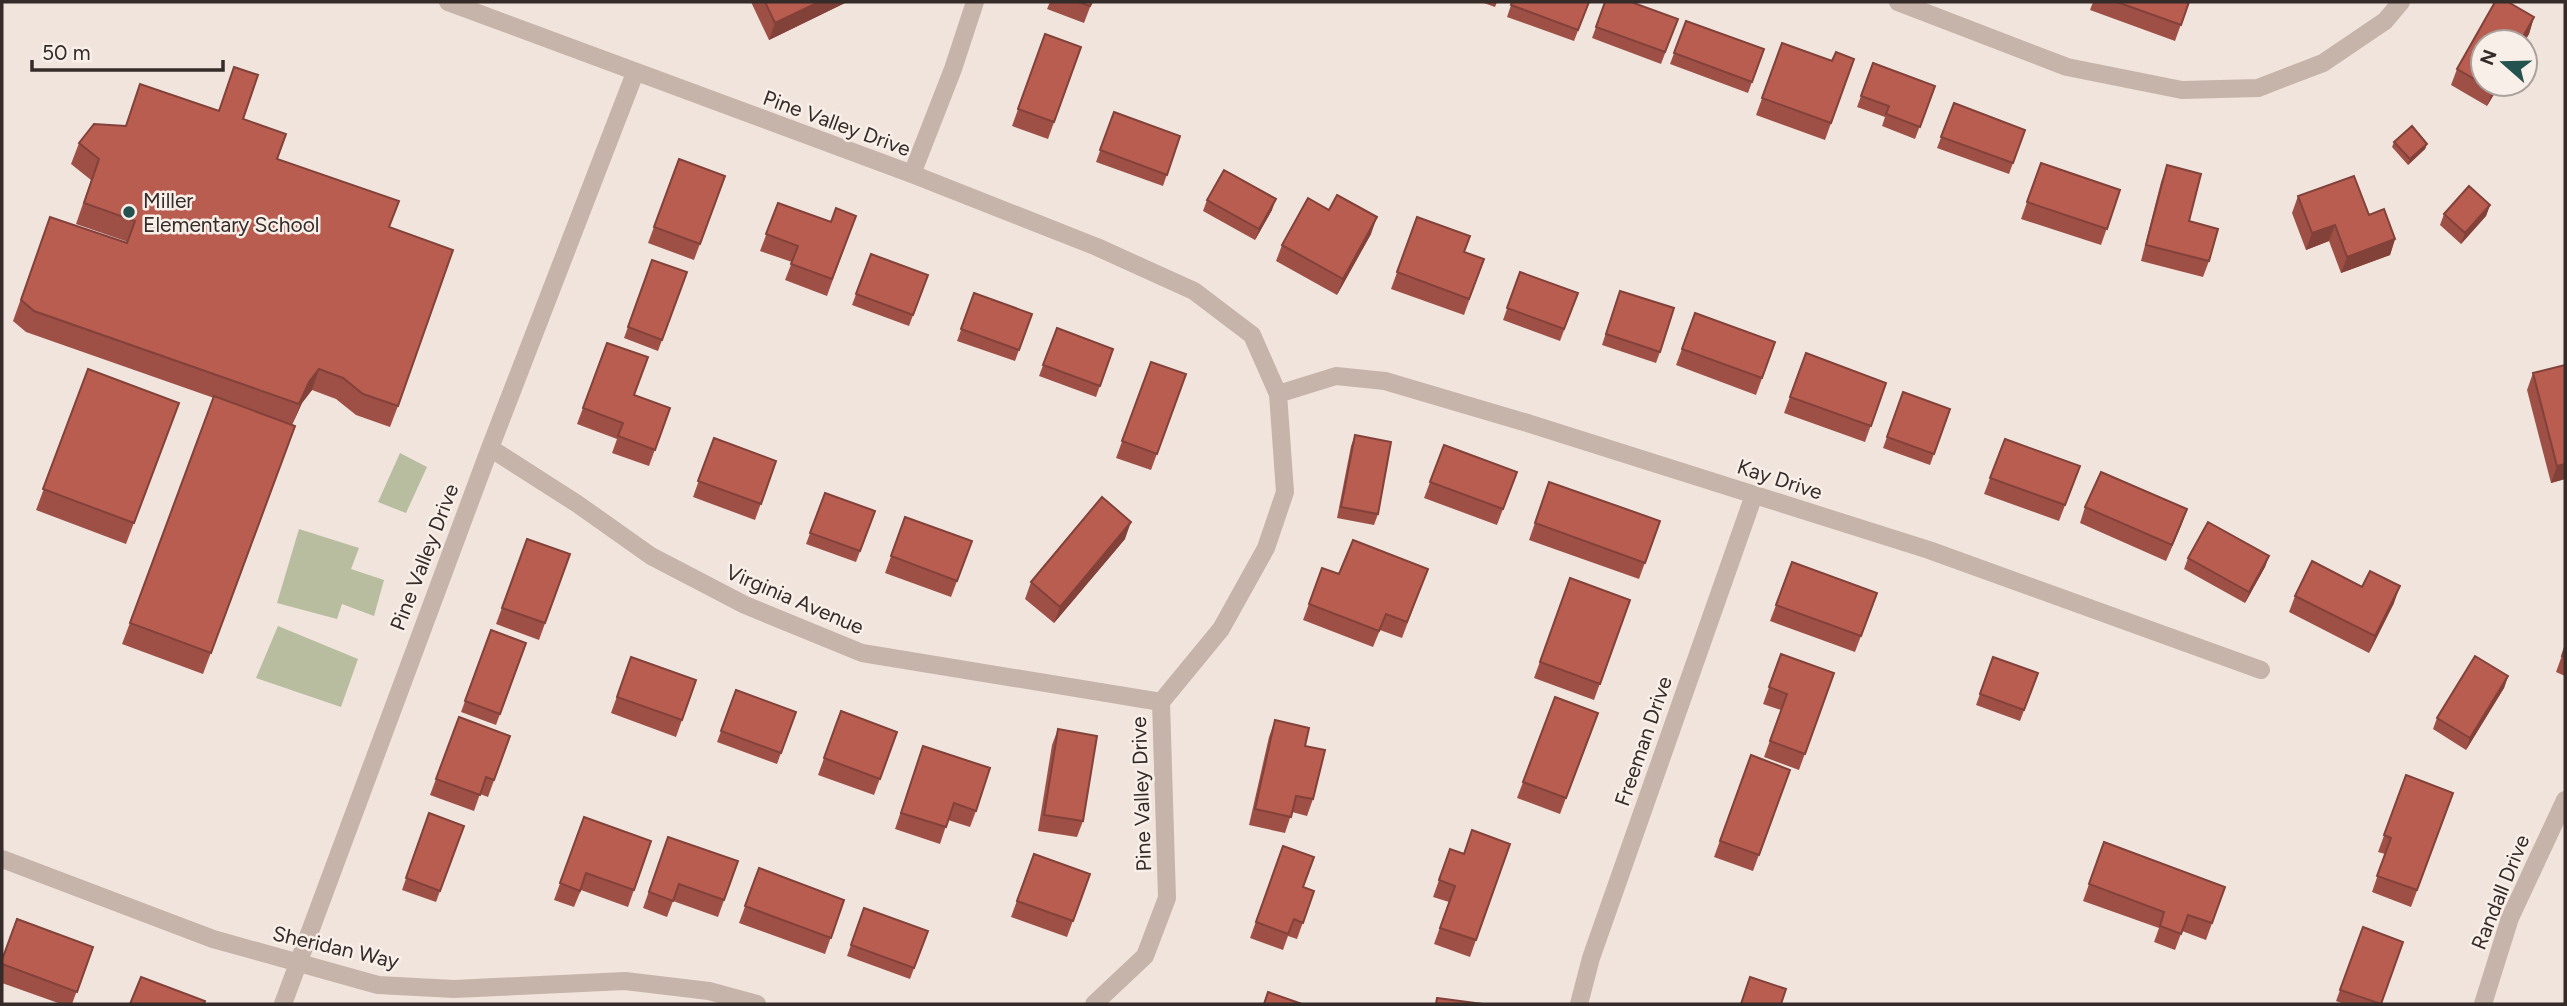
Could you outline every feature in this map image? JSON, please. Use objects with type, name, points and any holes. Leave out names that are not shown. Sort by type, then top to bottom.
[{"type":"street","points":[[448,2],[635,73]]},
{"type":"street","points":[[912,174],[953,69],[975,2]]},
{"type":"street","points":[[1898,2],[1923,6],[2067,67],[2182,90],[2258,88],[2323,63],[2385,21],[2401,2]]},
{"type":"street","name":"Pine Valley Drive","points":[[283,1004],[489,448],[635,73],[912,174],[1097,247],[1194,290],[1252,334],[1278,394],[1285,492],[1266,548],[1221,629],[1161,702],[1167,898],[1145,956],[1094,1004]]},
{"type":"street","name":"Kay Drive","points":[[1278,394],[1336,376],[1385,381],[1929,550],[2261,670]]},
{"type":"street","name":"Virginia Avenue","points":[[489,448],[576,503],[651,556],[746,606],[862,653],[1161,702]]},
{"type":"street","name":"Freeman Drive","points":[[1579,1004],[1591,958],[1754,495]]},
{"type":"street","name":"Randall Drive","points":[[2483,1004],[2510,918],[2565,800]]},
{"type":"street","name":"Sheridan Way","points":[[2,859],[213,939],[378,985],[454,989],[625,981],[709,991],[757,1004]]},
{"type":"green space","points":[[400,453],[427,467],[406,513],[378,502]]},
{"type":"green space","points":[[299,529],[359,548],[351,569],[384,580],[374,616],[342,604],[337,619],[277,603]]},
{"type":"green space","points":[[278,626],[358,659],[341,707],[256,678]]},
{"type":"building","points":[[765,2],[819,2],[775,23]]},
{"type":"building","points":[[1512,2],[1589,2],[1578,30],[1511,5]]},
{"type":"building","points":[[1605,2],[1631,2],[1678,19],[1665,52],[1596,27]]},
{"type":"building","points":[[2117,2],[2189,2],[2181,25]]},
{"type":"building","points":[[2495,2],[2508,2],[2534,17],[2528,28],[2480,28]]},
{"type":"building","points":[[1686,21],[1764,49],[1752,82],[1674,53]]},
{"type":"building","points":[[1045,34],[1081,47],[1054,122],[1018,109]]},
{"type":"building","points":[[1782,43],[1832,61],[1836,52],[1854,59],[1831,123],[1762,98]]},
{"type":"building","points":[[2469,48],[2469,76],[2457,69]]},
{"type":"building","points":[[1873,63],[1935,86],[1920,127],[1886,114],[1889,106],[1861,96]]},
{"type":"building","points":[[234,67],[258,75],[243,119],[286,134],[277,159],[399,201],[389,227],[453,250],[398,406],[363,394],[343,378],[319,369],[309,382],[299,404],[34,311],[21,300],[50,217],[127,243],[135,221],[84,203],[99,159],[79,143],[94,124],[126,126],[140,84],[219,111]]},
{"type":"building","points":[[1954,103],[2025,130],[2013,163],[1941,137]]},
{"type":"building","points":[[1114,112],[1180,136],[1167,175],[1100,150]]},
{"type":"building","points":[[2412,126],[2427,144],[2410,159],[2394,142]]},
{"type":"building","points":[[679,159],[725,176],[700,244],[654,227]]},
{"type":"building","points":[[2041,163],[2120,190],[2107,229],[2027,202]]},
{"type":"building","points":[[2167,165],[2201,174],[2189,221],[2218,229],[2209,261],[2146,245]]},
{"type":"building","points":[[1224,170],[1276,199],[1259,229],[1207,200]]},
{"type":"building","points":[[2354,176],[2369,215],[2384,209],[2395,239],[2347,257],[2335,225],[2312,233],[2298,196]]},
{"type":"building","points":[[2469,186],[2490,205],[2465,233],[2444,214]]},
{"type":"building","points":[[1337,195],[1377,217],[1343,279],[1282,245],[1308,198],[1329,210]]},
{"type":"building","points":[[778,203],[831,222],[836,208],[856,216],[832,279],[791,264],[798,246],[766,234]]},
{"type":"building","points":[[1417,217],[1470,236],[1464,252],[1484,259],[1469,299],[1397,272]]},
{"type":"building","points":[[871,254],[928,275],[913,315],[856,294]]},
{"type":"building","points":[[652,260],[687,272],[662,340],[628,327]]},
{"type":"building","points":[[1520,272],[1578,293],[1564,329],[1507,308]]},
{"type":"building","points":[[1620,291],[1674,308],[1660,352],[1606,334]]},
{"type":"building","points":[[974,293],[1032,314],[1019,350],[961,329]]},
{"type":"building","points":[[1695,313],[1775,342],[1762,378],[1682,349]]},
{"type":"building","points":[[1057,328],[1113,349],[1100,386],[1043,365]]},
{"type":"building","points":[[607,343],[648,357],[634,395],[670,408],[655,450],[618,436],[623,423],[583,408]]},
{"type":"building","points":[[1806,353],[1886,383],[1871,426],[1790,397]]},
{"type":"building","points":[[1151,362],[1186,374],[1157,454],[1122,441]]},
{"type":"building","points":[[2565,365],[2565,464],[2557,466],[2533,373]]},
{"type":"building","points":[[88,369],[179,403],[134,523],[43,489]]},
{"type":"building","points":[[1903,392],[1950,409],[1934,454],[1887,437]]},
{"type":"building","points":[[214,396],[295,426],[211,653],[130,623]]},
{"type":"building","points":[[1355,435],[1391,442],[1378,514],[1341,507]]},
{"type":"building","points":[[714,438],[776,461],[761,504],[698,481]]},
{"type":"building","points":[[2005,439],[2080,466],[2065,505],[1990,478]]},
{"type":"building","points":[[1444,445],[1517,472],[1503,509],[1430,482]]},
{"type":"building","points":[[2101,472],[2187,509],[2172,545],[2085,507]]},
{"type":"building","points":[[1549,482],[1660,521],[1645,563],[1535,523]]},
{"type":"building","points":[[825,493],[875,511],[860,551],[810,533]]},
{"type":"building","points":[[1102,497],[1131,522],[1060,607],[1031,582]]},
{"type":"building","points":[[905,517],[972,541],[957,581],[891,556]]},
{"type":"building","points":[[2208,522],[2269,556],[2249,592],[2188,558]]},
{"type":"building","points":[[527,539],[570,554],[545,623],[502,608]]},
{"type":"building","points":[[1353,540],[1428,569],[1407,622],[1386,614],[1379,631],[1309,604],[1322,568],[1339,574]]},
{"type":"building","points":[[2312,561],[2362,587],[2370,571],[2400,586],[2375,636],[2295,596]]},
{"type":"building","points":[[1792,562],[1877,593],[1861,636],[1776,605]]},
{"type":"building","points":[[1570,578],[1630,600],[1600,684],[1540,662]]},
{"type":"building","points":[[491,630],[526,643],[500,714],[465,701]]},
{"type":"building","points":[[1781,654],[1834,673],[1805,754],[1770,741],[1787,694],[1769,687]]},
{"type":"building","points":[[2475,656],[2508,676],[2470,738],[2437,718]]},
{"type":"building","points":[[631,657],[696,680],[682,720],[617,697]]},
{"type":"building","points":[[1993,657],[2038,673],[2024,710],[1980,694]]},
{"type":"building","points":[[736,690],[796,712],[781,753],[721,731]]},
{"type":"building","points":[[1555,697],[1598,713],[1566,798],[1523,782]]},
{"type":"building","points":[[841,711],[897,732],[880,779],[824,758]]},
{"type":"building","points":[[459,717],[510,736],[494,780],[486,777],[480,795],[436,779]]},
{"type":"building","points":[[1275,720],[1309,728],[1305,746],[1325,750],[1313,799],[1296,796],[1291,817],[1255,809]]},
{"type":"building","points":[[1058,729],[1097,736],[1083,821],[1044,815]]},
{"type":"building","points":[[923,746],[990,768],[976,811],[954,803],[946,827],[901,813]]},
{"type":"building","points":[[1751,755],[1790,770],[1759,855],[1720,841]]},
{"type":"building","points":[[2406,775],[2453,793],[2417,890],[2377,876],[2391,838],[2384,835]]},
{"type":"building","points":[[429,813],[464,826],[440,891],[406,878]]},
{"type":"building","points":[[584,817],[651,841],[634,890],[586,873],[580,891],[560,883]]},
{"type":"building","points":[[1472,830],[1510,844],[1476,940],[1440,928],[1455,886],[1439,880],[1450,849],[1464,854]]},
{"type":"building","points":[[668,837],[738,861],[724,900],[679,884],[673,901],[649,892]]},
{"type":"building","points":[[2104,842],[2225,887],[2212,923],[2188,915],[2181,934],[2160,926],[2164,912],[2089,884]]},
{"type":"building","points":[[1283,846],[1314,857],[1303,887],[1314,891],[1303,923],[1294,919],[1288,934],[1256,922]]},
{"type":"building","points":[[1034,854],[1090,874],[1073,921],[1017,901]]},
{"type":"building","points":[[759,868],[844,900],[831,938],[745,906]]},
{"type":"building","points":[[864,908],[928,931],[914,968],[851,945]]},
{"type":"building","points":[[17,919],[93,947],[77,992],[2,964]]},
{"type":"building","points":[[2363,927],[2403,942],[2381,1004],[2340,990]]},
{"type":"building","points":[[141,977],[205,1001],[204,1004],[130,1004]]},
{"type":"building","points":[[1750,977],[1786,989],[1781,1004],[1741,1004]]},
{"type":"building","points":[[1268,992],[1302,1004],[1264,1004]]},
{"type":"building","points":[[1437,998],[1483,1004],[1436,1004]]},
{"type":"place","name":"Miller Elementary School","points":[[129,212]]}]
